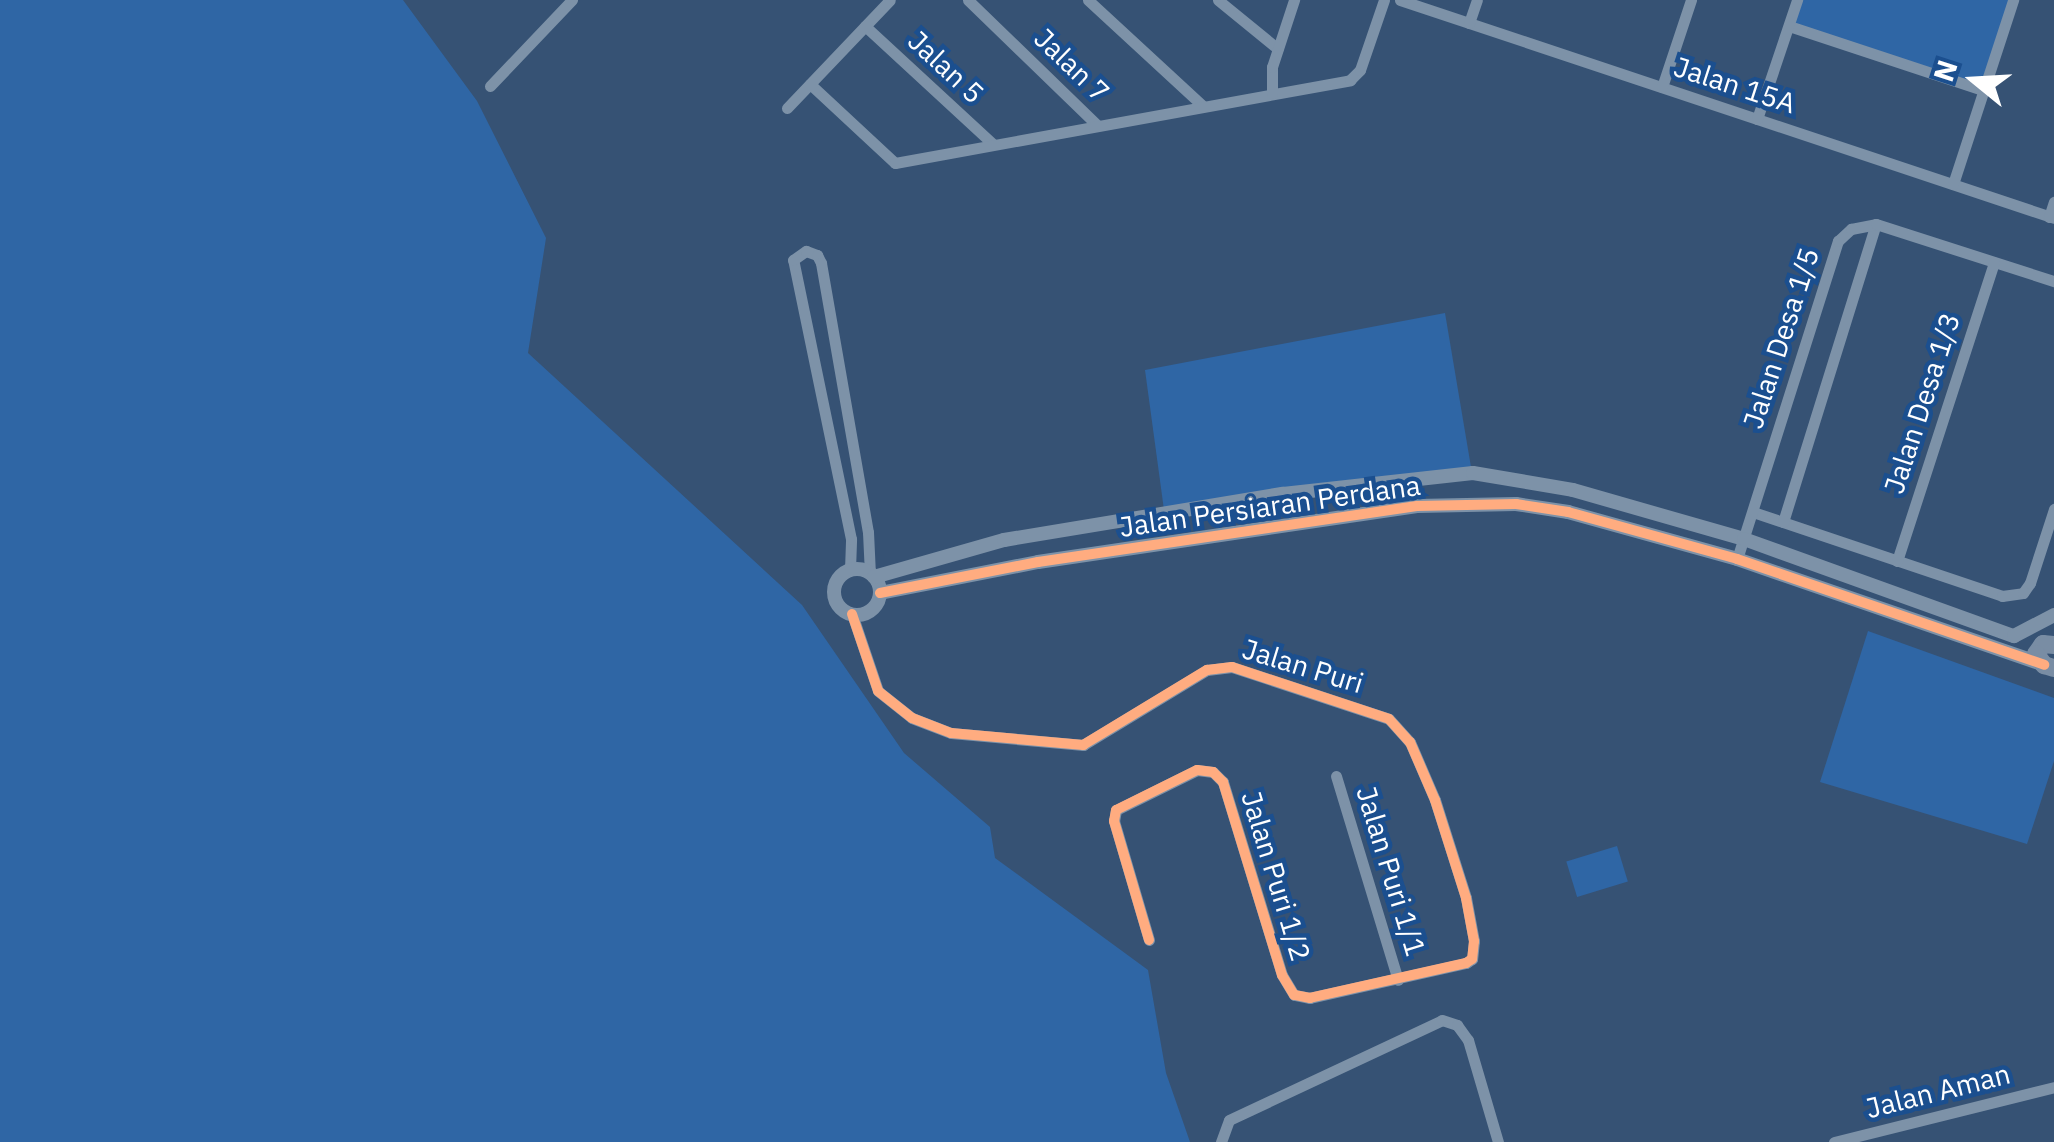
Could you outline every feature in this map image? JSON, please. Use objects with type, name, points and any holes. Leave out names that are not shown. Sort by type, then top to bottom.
[{"type":"main road","name":"Jalan Persiaran Perdana","points":[[2049,666],[2038,648],[2054,645]]},
{"type":"street","points":[[490,86],[572,0]]},
{"type":"street","points":[[787,108],[890,0]]},
{"type":"street","name":"Jalan 7","points":[[968,0],[1098,125]]},
{"type":"street","points":[[1088,0],[1203,106]]},
{"type":"street","points":[[1218,0],[1278,49]]},
{"type":"street","points":[[1272,94],[1272,67],[1294,0]]},
{"type":"street","points":[[810,84],[891,160],[901,162],[1350,80],[1360,70],[1384,0]]},
{"type":"street","name":"Jalan 15A","points":[[1400,0],[2052,217]]},
{"type":"street","points":[[1469,23],[1477,0]]},
{"type":"street","points":[[1662,87],[1691,0]]},
{"type":"street","points":[[1758,119],[1798,0]]},
{"type":"street","points":[[1953,184],[2012,0]]},
{"type":"street","name":"Jalan 5","points":[[865,26],[993,144]]},
{"type":"street","points":[[1789,26],[1983,90]]},
{"type":"street","points":[[2052,217],[2054,202]]},
{"type":"street","points":[[1876,224],[2054,281]]},
{"type":"street","name":"Jalan Desa 1/5","points":[[1737,559],[1838,241],[1851,229],[1876,224],[1783,522]]},
{"type":"street","points":[[850,570],[851,539],[793,260],[806,251],[817,255],[821,264],[868,532],[872,575],[880,593],[868,612],[852,614],[839,607],[834,593],[838,578],[850,570],[872,575]]},
{"type":"street","name":"Jalan Desa 1/3","points":[[1897,561],[1994,262]]},
{"type":"street","name":"Jalan Persiaran Perdana","points":[[872,575],[1022,536],[1282,494],[1472,473],[1572,490],[1744,539],[2014,636]]},
{"type":"street","name":"Jalan Persiaran Perdana","points":[[880,593],[1038,562],[1417,506],[1476,502],[1568,512],[1737,559],[2049,666]]},
{"type":"street","points":[[1752,512],[2002,596],[2022,593],[2054,509]]},
{"type":"street","name":"Jalan Puri","points":[[852,614],[878,692],[912,718],[951,732],[1082,745],[1207,670],[1232,667],[1390,719],[1410,742],[1436,800],[1466,898],[1472,958],[1398,980]]},
{"type":"street","points":[[2008,654],[2014,636],[2054,615]]},
{"type":"street","name":"Jalan Puri 1/2","points":[[1150,940],[1114,821],[1116,810],[1197,770],[1213,772],[1224,782],[1282,975],[1294,995],[1310,998],[1398,980]]},
{"type":"street","name":"Jalan Puri 1/1","points":[[1336,776],[1398,980]]},
{"type":"street","points":[[1221,1142],[1228,1120],[1442,1020],[1457,1025],[1468,1040],[1498,1142]]},
{"type":"street","name":"Jalan Aman","points":[[1834,1142],[2054,1087]]},
{"type":"shaded area","points":[[0,0],[403,0],[477,101],[546,238],[528,353],[802,605],[904,753],[990,827],[995,858],[1148,970],[1166,1073],[1190,1142],[0,1142]]},
{"type":"shaded area","points":[[1797,0],[2013,0],[1983,90],[1789,26]]},
{"type":"shaded area","points":[[1445,313],[1472,473],[1164,510],[1145,370]]},
{"type":"shaded area","points":[[1868,631],[2054,698],[2054,761],[2027,844],[1820,782]]},
{"type":"shaded area","points":[[1617,846],[1628,881],[1577,897],[1566,861]]},
{"type":"cycle path","points":[[880,593],[1038,562],[1417,506],[1516,504],[1568,512],[1737,559],[2044,665]]},
{"type":"cycle path","points":[[852,614],[878,691],[912,718],[951,733],[1083,745],[1207,670],[1232,667],[1389,719],[1410,742],[1435,800],[1466,898],[1474,941],[1472,959],[1310,998],[1294,995],[1282,975],[1223,782],[1213,772],[1197,770],[1116,810],[1114,821],[1149,940]]}]
